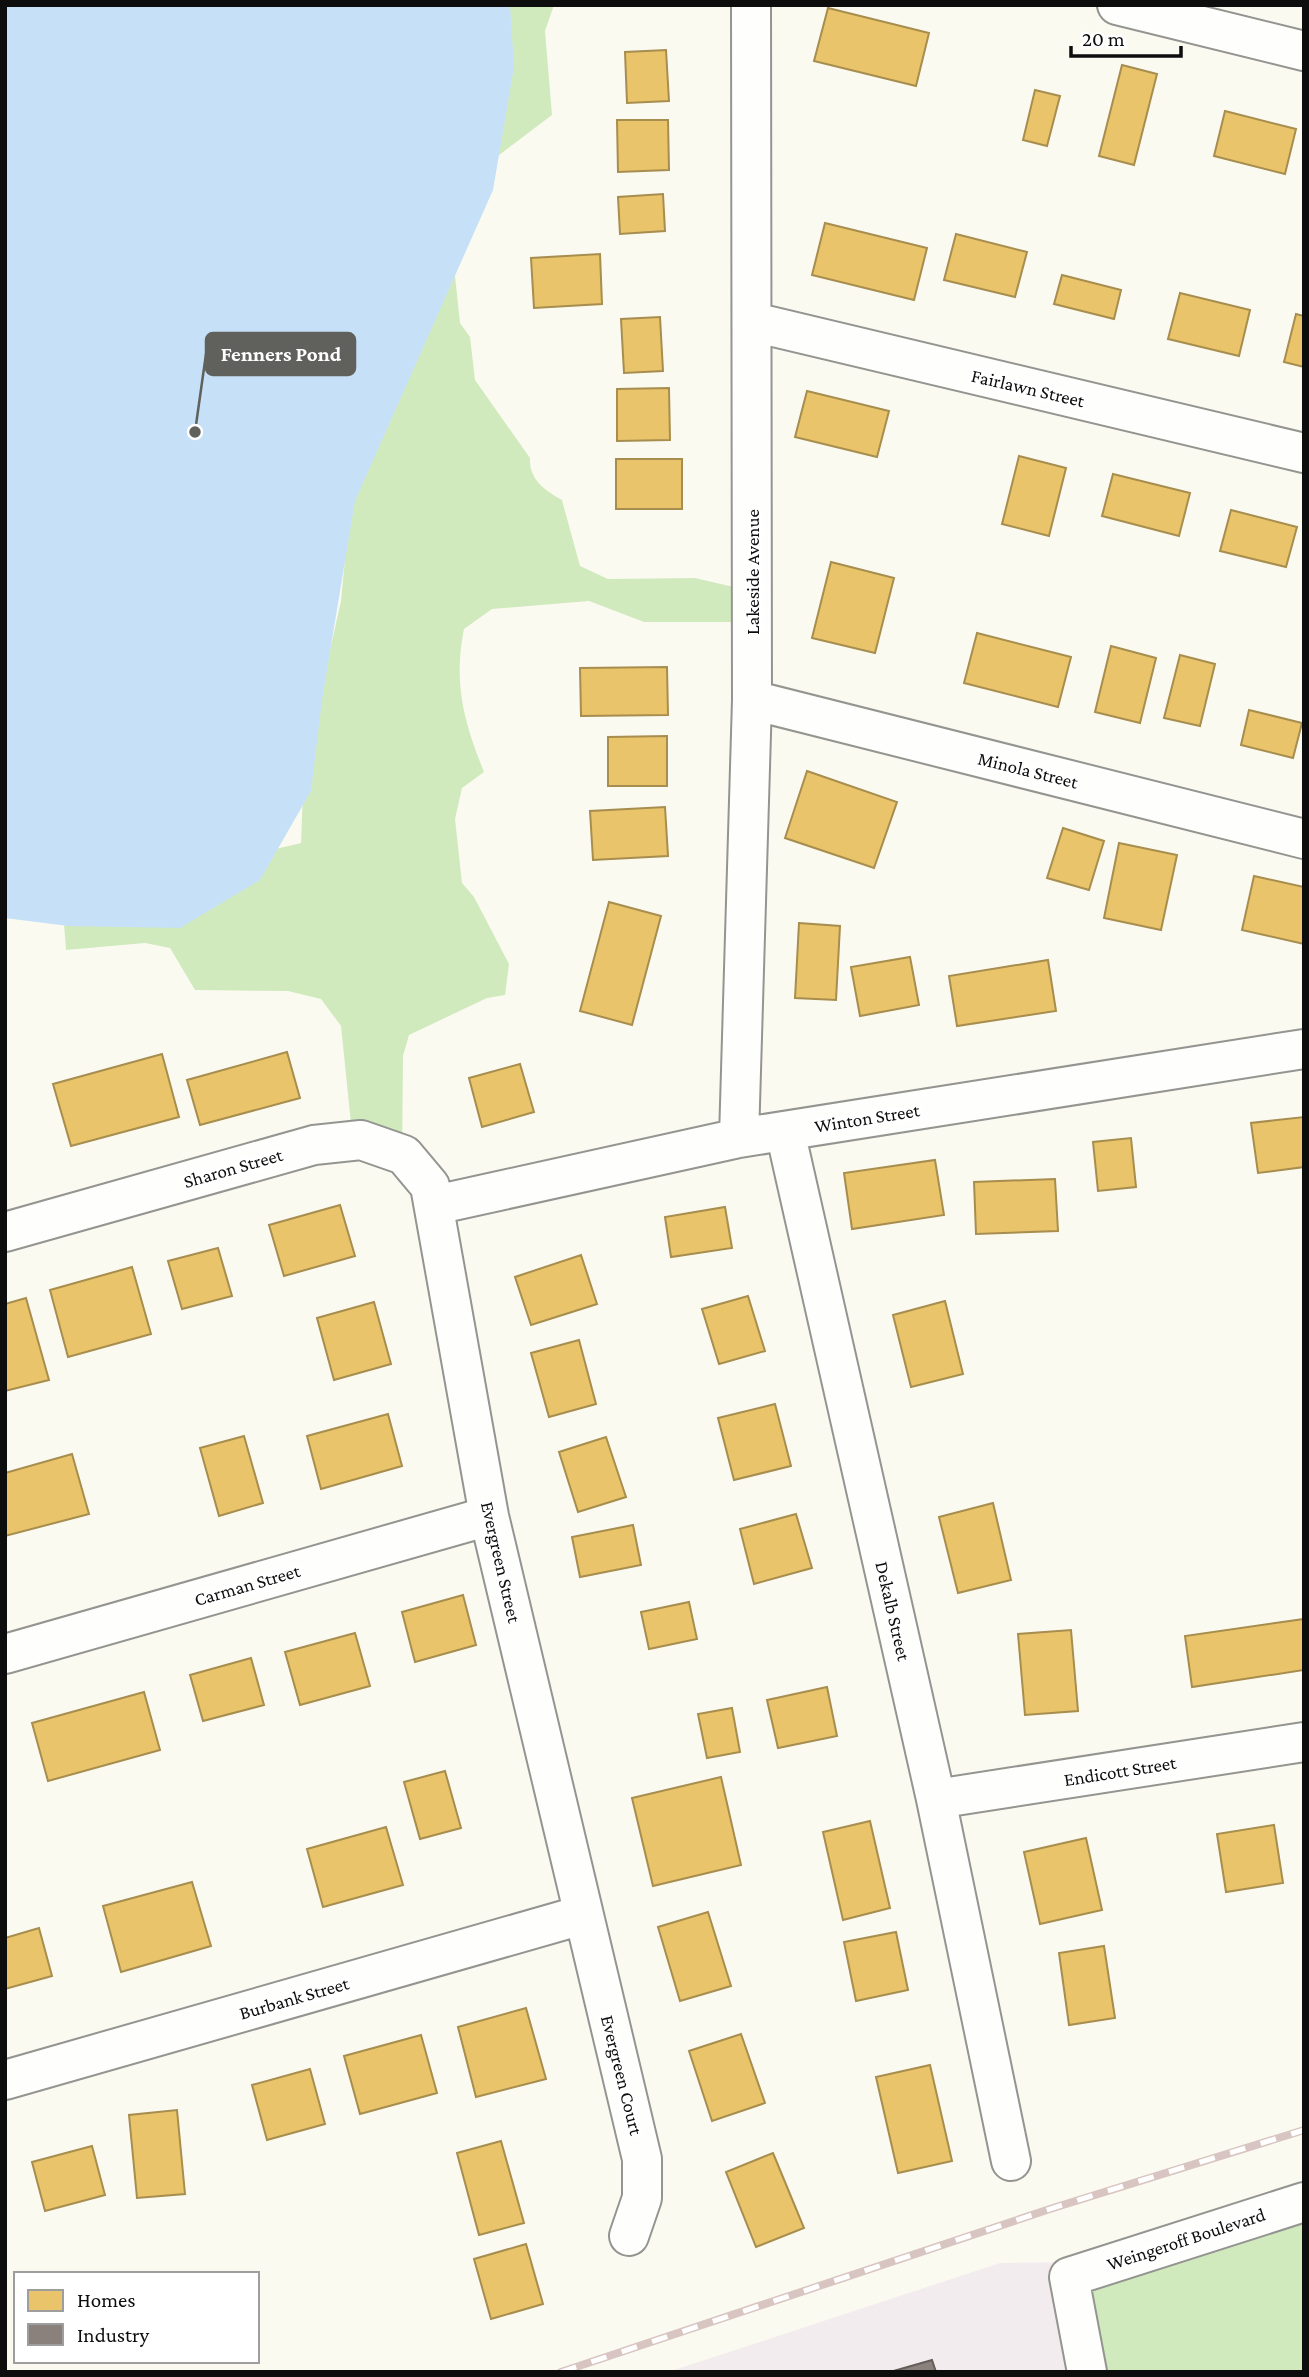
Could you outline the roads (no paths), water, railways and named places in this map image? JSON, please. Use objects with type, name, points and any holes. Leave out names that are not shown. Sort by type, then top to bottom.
[{"type":"street","name":"Lakeside Avenue","points":[[739,1138],[752,700],[751,5]]},
{"type":"street","points":[[1117,5],[1304,51]]},
{"type":"street","name":"Fairlawn Street","points":[[753,322],[1304,453]]},
{"type":"street","name":"Minola Street","points":[[752,700],[1304,839]]},
{"type":"street","name":"Winton Street","points":[[435,1205],[739,1138],[1304,1049]]},
{"type":"street","name":"Dekalb Street","points":[[785,1131],[936,1800],[994,2093],[1011,2161]]},
{"type":"street","name":"Sharon Street","points":[[5,1232],[314,1145],[361,1140],[404,1155],[430,1186],[435,1205]]},
{"type":"street","name":"Evergreen Street","points":[[435,1205],[463,1382],[489,1516],[582,1915]]},
{"type":"street","name":"Carman Street","points":[[5,1654],[489,1516]]},
{"type":"street","name":"Endicott Street","points":[[936,1800],[1304,1742]]},
{"type":"street","name":"Burbank Street","points":[[5,2080],[582,1915]]},
{"type":"street","name":"Evergreen Court","points":[[582,1915],[642,2159],[642,2198],[628,2236]]},
{"type":"street","name":"Weingeroff Boulevard","points":[[1087,2372],[1069,2277],[1304,2202]]},
{"type":"water","points":[[5,5],[510,5],[514,67],[493,190],[355,501],[322,700],[311,791],[260,880],[180,928],[68,926],[5,918]]},
{"type":"railway","points":[[561,2372],[1053,2208],[1304,2130]]},
{"type":"place","name":"Fenners Pond","points":[[195,432]]}]
